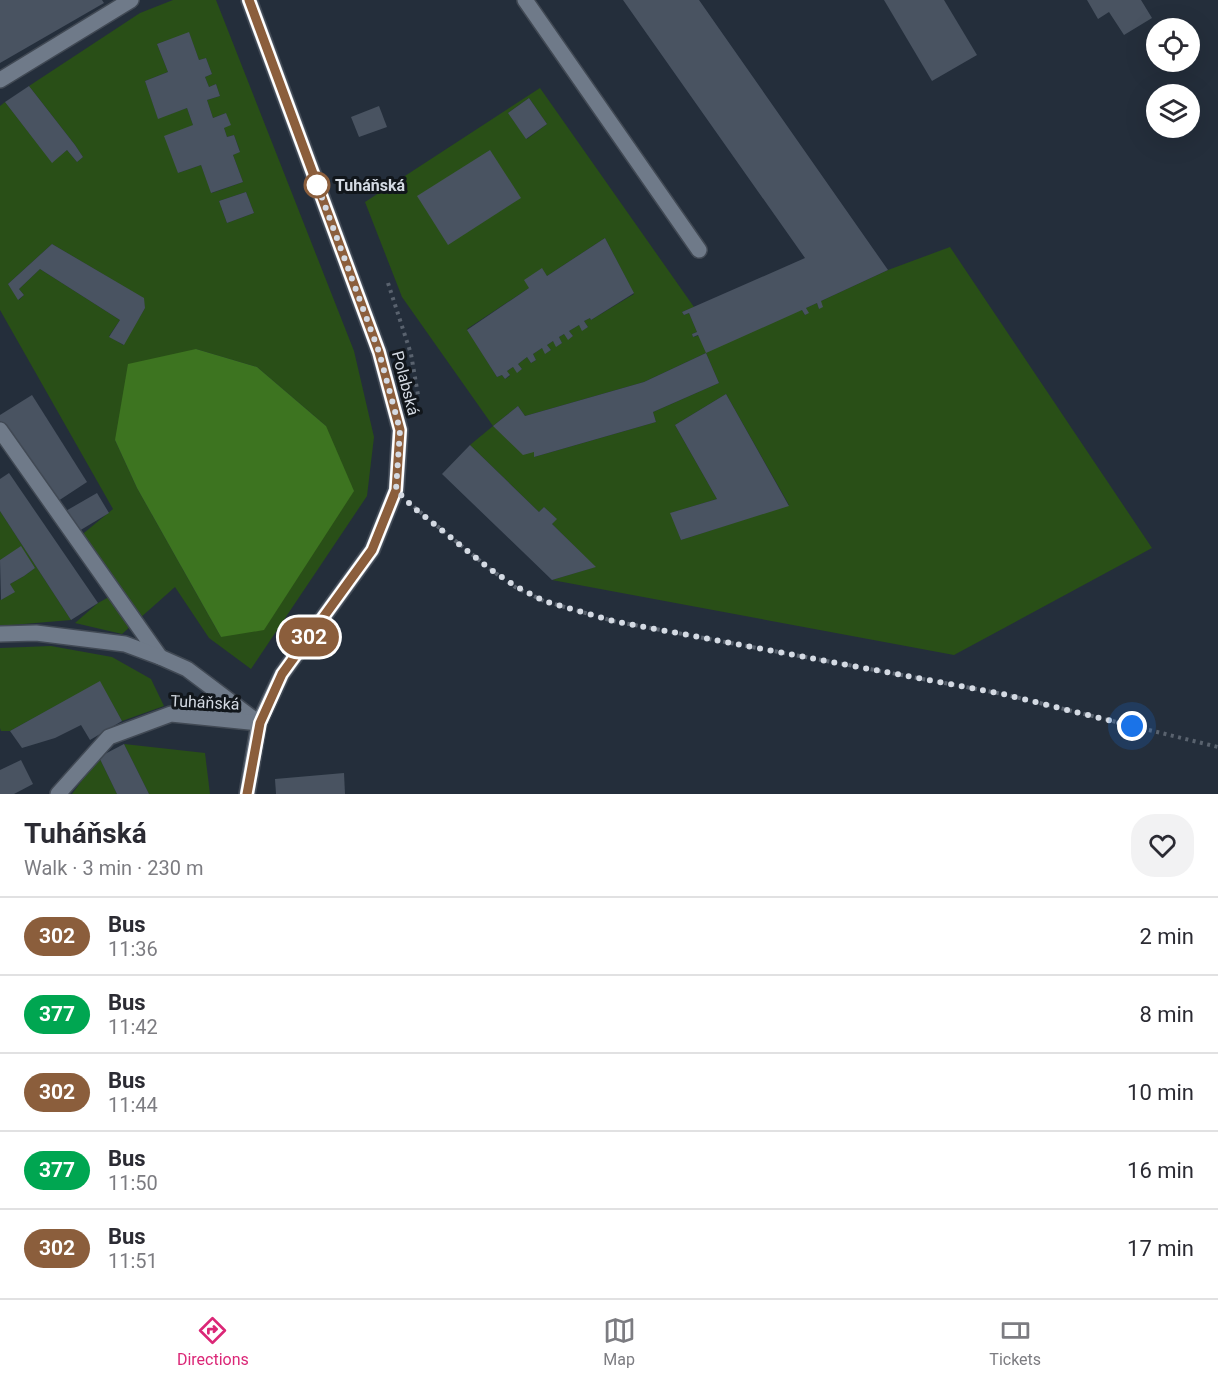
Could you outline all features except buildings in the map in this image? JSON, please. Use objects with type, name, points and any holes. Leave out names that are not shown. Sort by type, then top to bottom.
[{"type":"street","points":[[0,80],[131,0]]},
{"type":"street","name":"Polabská","points":[[247,794],[260,723],[282,674],[372,550],[396,490],[400,430],[379,352],[249,0]]},
{"type":"street","points":[[525,0],[699,250]]},
{"type":"street","points":[[0,430],[160,657]]},
{"type":"street","name":"Tuháňská","points":[[0,634],[36,633],[125,644],[187,669],[260,723]]},
{"type":"street","name":"Tuháňská","points":[[58,794],[108,737],[171,714],[260,723]]},
{"type":"path","points":[[396,490],[414,508],[490,569],[515,586],[544,601],[613,621],[1003,694],[1218,747]]},
{"type":"shaded area","points":[[173,0],[216,0],[354,351],[374,437],[367,496],[251,669],[209,638],[175,587],[122,634],[75,623],[98,603],[118,592],[79,537],[113,509],[0,310],[0,106],[5,102],[52,162],[67,150],[77,162],[83,157],[29,86],[140,13]],"holes":[[[189,33],[199,60],[206,58],[212,74],[205,77],[209,87],[216,84],[220,96],[207,100],[213,118],[226,113],[224,128],[227,137],[234,135],[240,151],[233,155],[243,182],[212,193],[201,165],[178,173],[193,125],[187,108],[158,118],[145,81],[168,72],[157,44]],[[246,192],[254,213],[227,223],[219,201]],[[52,244],[143,298],[145,308],[123,345],[109,336],[120,320],[40,269],[19,289],[24,295],[19,300],[8,284]],[[196,349],[257,367],[326,426],[221,637],[137,488],[115,440]]]},
{"type":"shaded area","points":[[540,88],[694,307],[682,312],[684,315],[689,313],[697,332],[692,334],[693,337],[802,310],[805,315],[808,313],[806,308],[817,303],[819,309],[821,301],[888,270],[950,247],[1152,548],[954,655],[552,580],[595,567],[552,524],[556,519],[544,507],[539,512],[470,445],[493,426],[402,297],[365,202]],"holes":[[[529,98],[547,124],[527,139],[508,113]],[[605,238],[634,294],[591,320],[590,318],[584,321],[588,327],[582,330],[579,325],[569,331],[573,336],[568,339],[564,334],[559,337],[562,343],[557,346],[553,341],[547,345],[551,350],[546,353],[542,348],[533,354],[536,360],[531,363],[527,357],[518,364],[522,369],[517,372],[513,367],[507,371],[510,376],[505,379],[502,375],[497,377],[467,329],[529,288],[542,269],[547,276]],[[706,353],[719,383],[653,412],[656,422],[534,457],[534,452],[493,426],[518,406],[525,416],[644,382]],[[726,394],[789,505],[681,540],[671,513],[717,499],[675,425]]]},
{"type":"shaded area","points":[[196,349],[257,367],[326,426],[354,491],[264,630],[221,637],[137,488],[115,440],[128,364]]},
{"type":"shaded area","points":[[0,511],[71,620],[0,626],[0,599],[14,592],[10,584],[35,568],[21,547],[0,560]]},
{"type":"shaded area","points":[[51,646],[112,657],[151,679],[164,706],[122,721],[100,682],[10,731],[1,731],[0,648]]},
{"type":"shaded area","points":[[124,744],[205,753],[210,794],[149,794]]},
{"type":"shaded area","points":[[99,757],[117,794],[72,794]]},
{"type":"bus line","name":"302","points":[[247,794],[260,723],[282,674],[372,550],[396,490],[400,430],[379,352],[249,0]]},
{"type":"place","name":"Tuháňská","points":[[317,185]]},
{"type":"route","points":[[317,185],[314,176],[379,352],[400,430],[396,490],[414,508],[490,569],[515,586],[544,601],[613,621],[1003,694],[1132,726]]}]
